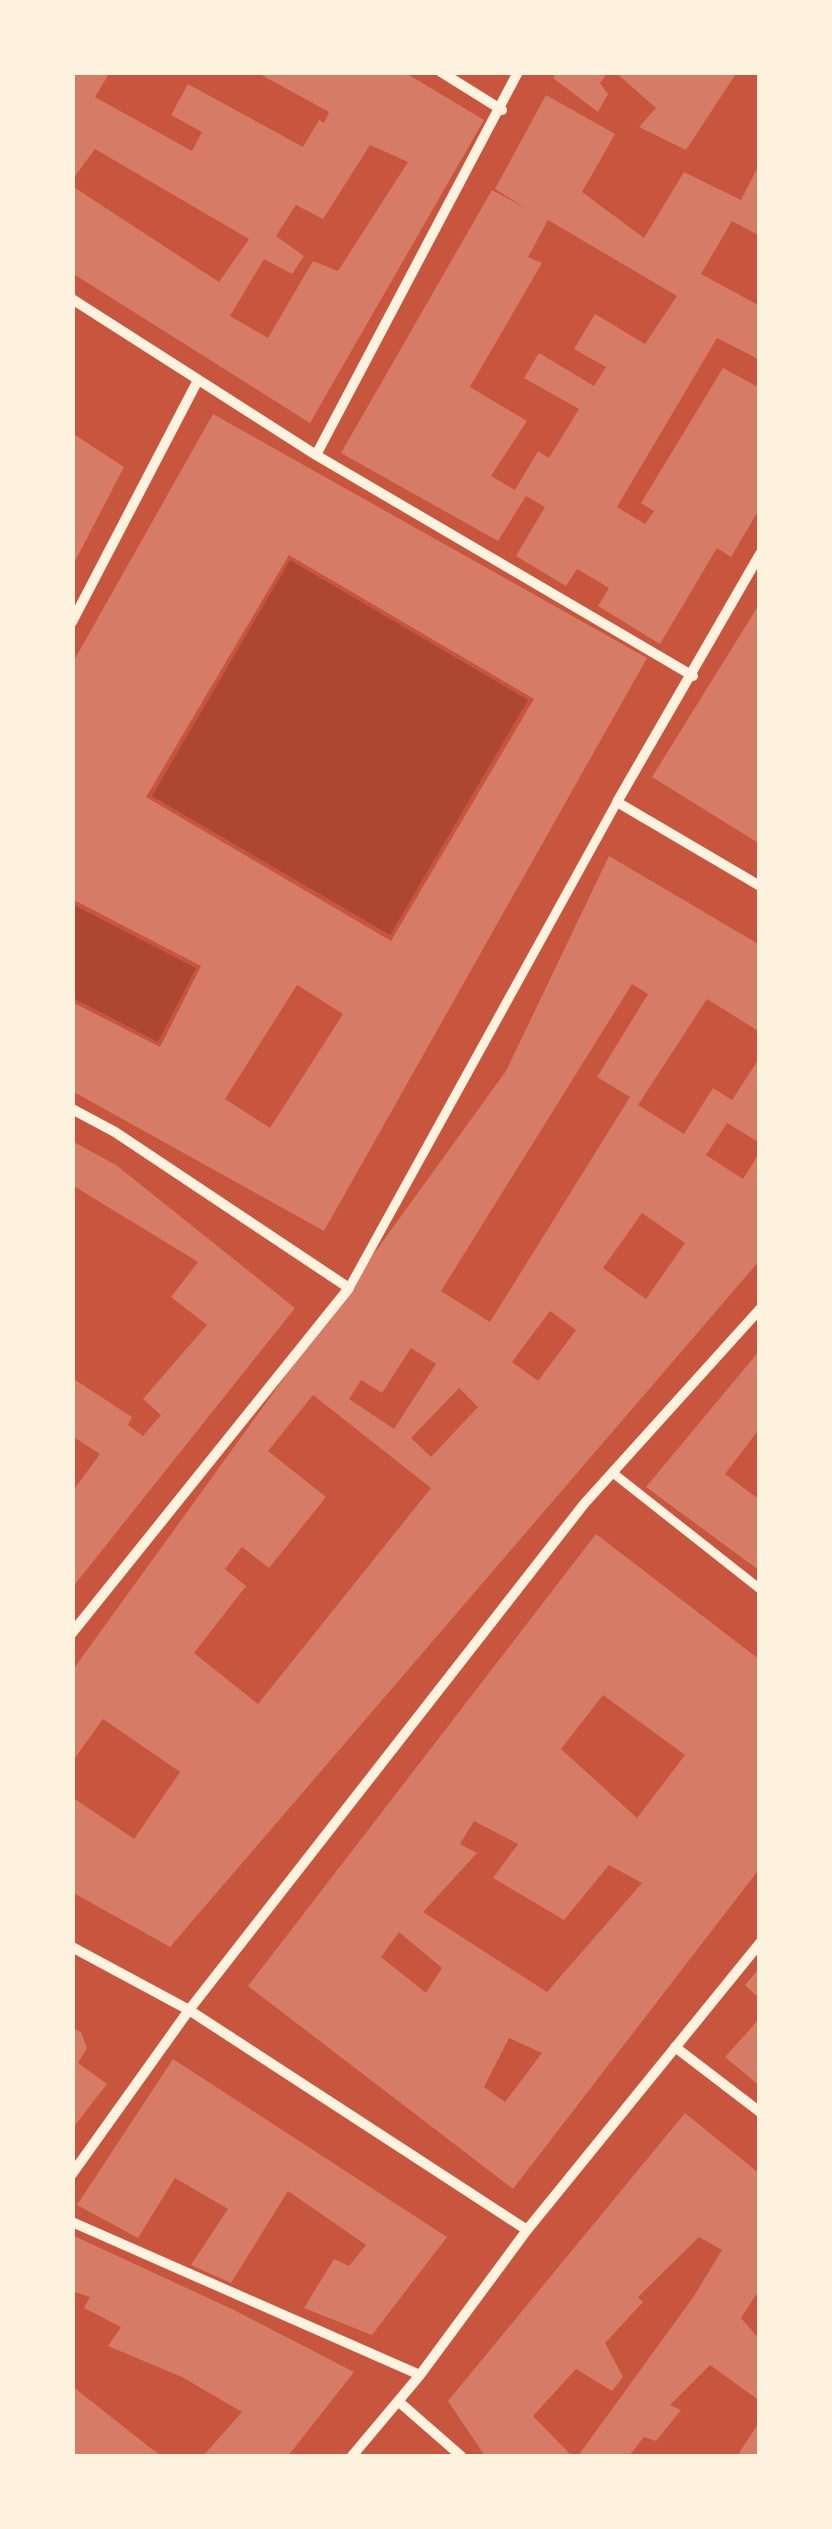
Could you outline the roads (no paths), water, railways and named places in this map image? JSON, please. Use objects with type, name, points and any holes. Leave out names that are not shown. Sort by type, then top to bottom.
[{"type":"street","points":[[441,72],[502,110]]},
{"type":"street","points":[[316,455],[502,110],[518,72]]},
{"type":"street","points":[[72,300],[316,455],[693,676]]},
{"type":"street","points":[[72,622],[198,380]]},
{"type":"street","points":[[72,1633],[350,1288],[616,802],[693,676],[760,554]]},
{"type":"street","points":[[616,802],[760,886]]},
{"type":"street","points":[[72,1108],[115,1132],[350,1288]]},
{"type":"street","points":[[72,2174],[189,2010],[613,1472],[760,1309]]},
{"type":"street","points":[[613,1472],[760,1589]]},
{"type":"street","points":[[352,2456],[420,2375],[526,2230],[760,1942]]},
{"type":"street","points":[[72,1947],[189,2010],[526,2230]]},
{"type":"street","points":[[675,2047],[760,2112]]},
{"type":"street","points":[[72,2222],[420,2375]]},
{"type":"street","points":[[398,2401],[461,2456]]}]
